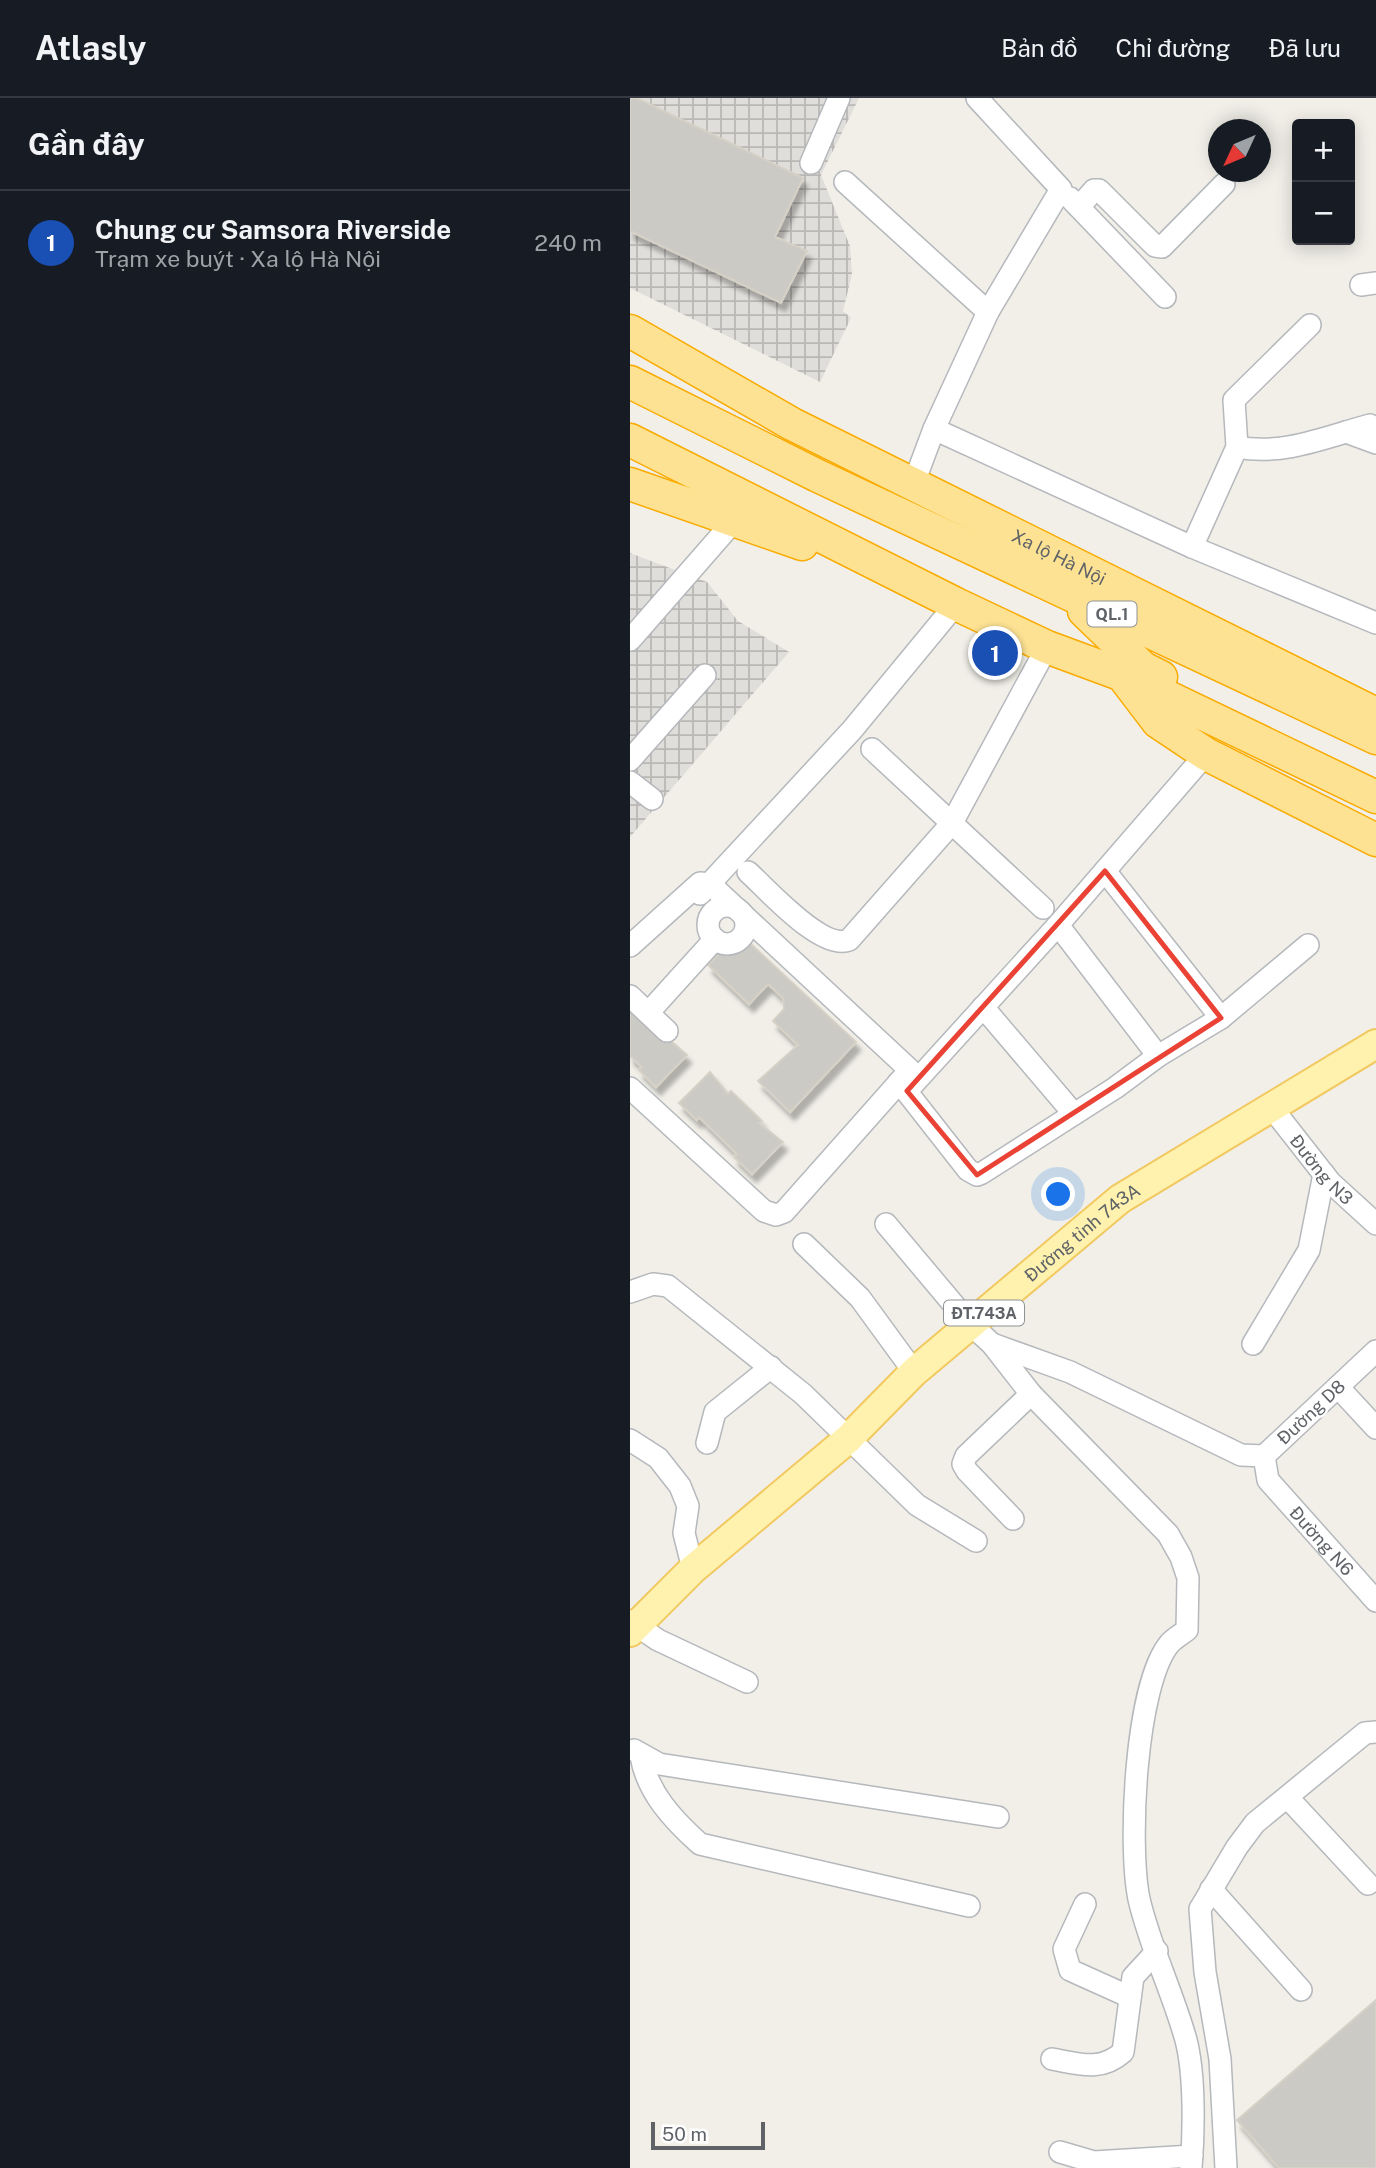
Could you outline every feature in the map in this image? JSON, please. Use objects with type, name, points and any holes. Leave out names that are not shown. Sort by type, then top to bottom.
[{"type":"highway","name":"Xa lộ Hà Nội","points":[[630,331],[792,424],[1376,714]]},
{"type":"highway","name":"Xa lộ Hà Nội","points":[[630,382],[849,491],[1376,738]]},
{"type":"highway","name":"QL.1","points":[[630,440],[956,604],[1047,647],[1121,674],[1376,797]]},
{"type":"highway","points":[[630,484],[733,522],[878,565]]},
{"type":"highway","points":[[849,491],[913,485],[949,538]]},
{"type":"highway","name":"Xa lộ Hà Nội","points":[[1066,593],[1143,668],[1296,758]]},
{"type":"highway","points":[[1121,674],[1158,722],[1206,754],[1376,840]]},
{"type":"highway","name":"QL.1","points":[[1296,758],[1376,782]]},
{"type":"highway","name":"QL.1","points":[[1296,758],[1376,813]]},
{"type":"main road","name":"Đường tỉnh 743A","points":[[632,1626],[693,1569],[848,1439],[914,1372],[1119,1199],[1376,1044]]},
{"type":"street","points":[[811,163],[839,98]]},
{"type":"street","points":[[989,102],[1061,189],[1164,297]]},
{"type":"street","points":[[845,182],[988,312]]},
{"type":"street","points":[[1079,207],[1094,190],[1100,190],[1155,246],[1162,247],[1224,184]]},
{"type":"street","points":[[913,485],[934,429],[988,312],[1061,189]]},
{"type":"street","points":[[1192,547],[1237,447],[1234,400],[1310,325]]},
{"type":"street","points":[[934,429],[1192,547],[1376,623]]},
{"type":"street","points":[[1237,447],[1261,452],[1289,448],[1346,432],[1373,434]]},
{"type":"street","points":[[630,640],[733,522]]},
{"type":"street","points":[[630,962],[710,884],[852,730],[956,604]]},
{"type":"street","points":[[748,872],[821,937],[841,944],[849,940],[952,823],[1047,647]]},
{"type":"street","points":[[630,760],[705,675]]},
{"type":"street","points":[[873,749],[1043,908]]},
{"type":"street","points":[[630,1088],[764,1211],[776,1215],[784,1212],[903,1087],[984,1007],[1206,754]]},
{"type":"street","points":[[630,782],[652,799]]},
{"type":"street","points":[[1105,871],[1222,1018]]},
{"type":"street","points":[[630,946],[700,883],[710,884],[910,1070],[903,1087]]},
{"type":"street","points":[[648,1013],[715,939],[726,944],[738,940],[745,930],[741,912]]},
{"type":"street","points":[[1058,925],[1158,1056]]},
{"type":"street","points":[[903,1087],[968,1170],[977,1175],[1074,1114],[1158,1056],[1222,1018],[1308,945]]},
{"type":"street","points":[[630,996],[667,1031]]},
{"type":"street","points":[[984,1007],[1074,1114]]},
{"type":"street","name":"Đường N3","points":[[1272,1108],[1324,1174],[1376,1224]]},
{"type":"street","points":[[1253,1344],[1309,1250],[1324,1174]]},
{"type":"street","points":[[886,1224],[970,1324],[992,1343],[1031,1394],[1168,1534],[1181,1557],[1188,1578],[1187,1630],[1169,1644],[1151,1685],[1136,1775],[1133,1840],[1138,1887],[1165,1986],[1186,2041],[1192,2082],[1191,2162],[1094,2162],[1060,2152]]},
{"type":"street","points":[[803,1244],[860,1298],[914,1372]]},
{"type":"street","points":[[630,1292],[653,1284],[668,1286],[771,1367],[918,1505],[976,1541]]},
{"type":"street","points":[[992,1343],[1070,1372],[1130,1404],[1241,1455],[1264,1456]]},
{"type":"street","name":"Đường D8","points":[[1268,1480],[1264,1456],[1376,1352]]},
{"type":"street","points":[[707,1443],[715,1412],[771,1367]]},
{"type":"street","points":[[1338,1387],[1376,1428]]},
{"type":"street","points":[[1013,1519],[963,1464],[966,1456],[1031,1394]]},
{"type":"street","points":[[630,1440],[658,1458],[680,1486],[688,1506],[684,1533],[693,1569]]},
{"type":"street","name":"Đường N6","points":[[1268,1480],[1376,1601]]},
{"type":"street","points":[[632,1626],[747,1682]]},
{"type":"street","points":[[1226,2168],[1220,2059],[1205,1972],[1200,1909],[1210,1889],[1255,1823],[1365,1732],[1376,1732]]},
{"type":"street","points":[[636,1751],[659,1764],[998,1817]]},
{"type":"street","points":[[636,1751],[644,1774],[661,1802],[678,1824],[700,1844],[968,1906]]},
{"type":"street","points":[[1288,1798],[1368,1884]]},
{"type":"street","points":[[1210,1889],[1301,1990]]},
{"type":"street","points":[[1085,1903],[1064,1949],[1070,1970],[1130,1997]]},
{"type":"street","points":[[1052,2059],[1095,2067],[1111,2063],[1123,2052],[1133,1977],[1157,1951]]},
{"type":"highlighted area","points":[[1105,871],[1221,1018],[977,1175],[907,1091]]},
{"type":"shaded area","points":[[630,98],[859,98],[821,175],[850,246],[852,274],[843,311],[851,318],[820,382],[630,288]]},
{"type":"shaded area","points":[[630,553],[707,582],[738,621],[789,652],[630,837]]},
{"type":"building","points":[[630,98],[637,98],[803,178],[775,237],[807,251],[781,303],[630,231]]},
{"type":"building","points":[[739,933],[856,1042],[790,1112],[758,1081],[798,1045],[773,1021],[784,1009],[783,998],[768,984],[749,1004],[708,965]]},
{"type":"building","points":[[630,1005],[687,1055],[656,1087],[639,1070],[642,1067],[630,1056]]},
{"type":"building","points":[[710,1072],[728,1094],[731,1091],[762,1121],[759,1123],[783,1142],[752,1174],[734,1157],[737,1154],[699,1117],[697,1120],[679,1103]]},
{"type":"building","points":[[1376,2000],[1376,2168],[1279,2168],[1237,2120]]},
{"type":"place","name":"Chung cư Samsora Riverside","points":[[995,653]]}]
